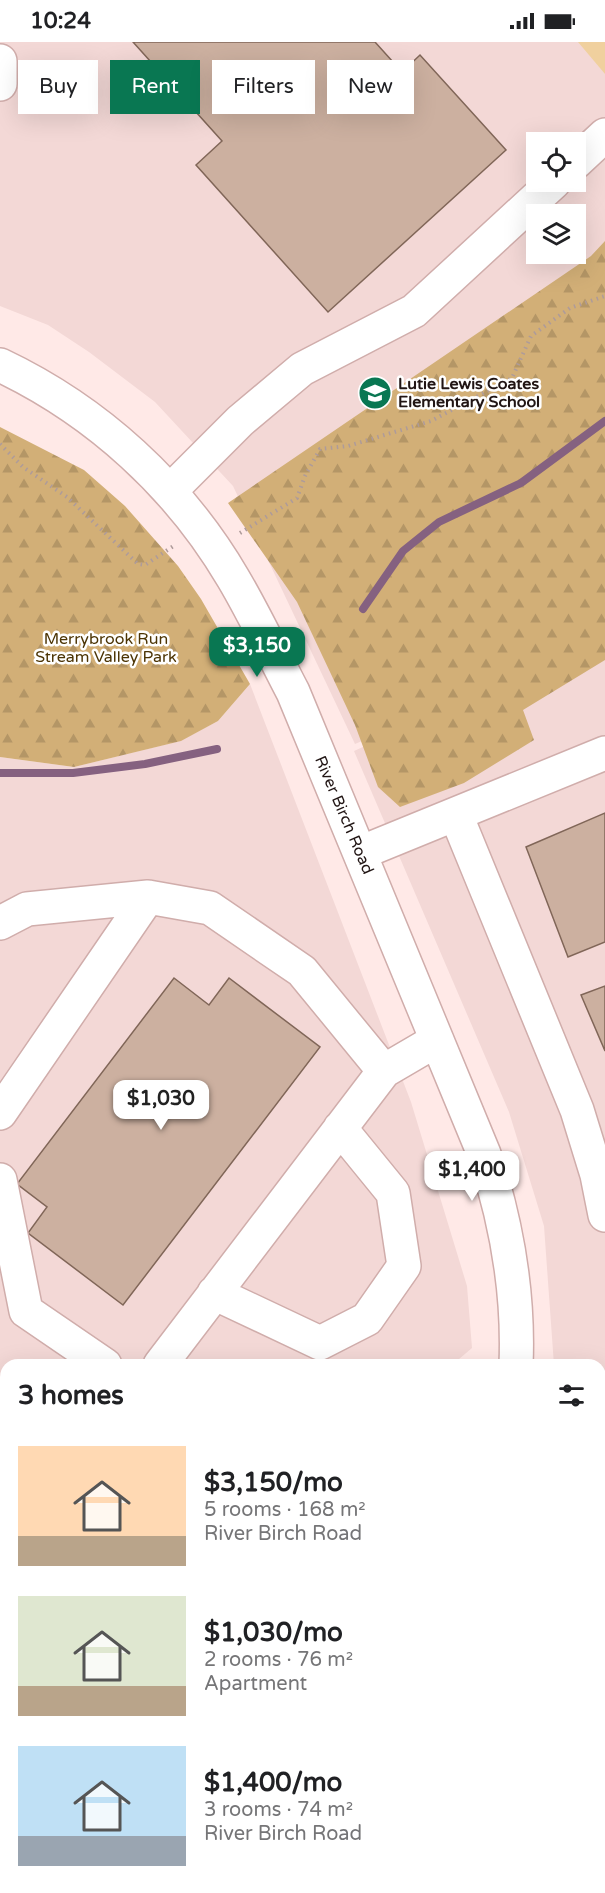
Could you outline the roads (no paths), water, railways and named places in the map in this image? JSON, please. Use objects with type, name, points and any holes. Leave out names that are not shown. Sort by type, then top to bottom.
[{"type":"street","points":[[0,61],[0,84]]},
{"type":"street","points":[[586,153],[605,135]]},
{"type":"street","points":[[170,491],[240,421],[302,369],[414,311],[543,192]]},
{"type":"street","name":"River Birch Road","points":[[0,365],[51,393],[113,436],[170,491],[207,540],[238,587],[293,692],[484,1154],[501,1211],[513,1278],[516,1359]]},
{"type":"street","points":[[360,853],[605,753]]},
{"type":"street","points":[[456,815],[577,1110],[597,1175],[605,1215]]},
{"type":"street","points":[[0,923],[27,909],[148,897],[210,908],[302,971],[384,1071]]},
{"type":"street","points":[[0,1113],[148,897]]},
{"type":"street","points":[[164,1359],[384,1071],[436,1040]]},
{"type":"street","points":[[214,1293],[320,1343],[367,1318],[404,1266],[393,1193],[340,1128]]},
{"type":"street","points":[[0,1180],[26,1311],[96,1359]]},
{"type":"waterway","points":[[363,609],[403,551],[439,522],[521,483],[605,421]]},
{"type":"waterway","points":[[0,773],[73,773],[145,764],[217,749]]},
{"type":"place","name":"Lutie Lewis Coates Elementary School","points":[[375,393]]},
{"type":"park label","name":"Merrybrook Run Stream Valley Park","points":[[106,648]]}]
